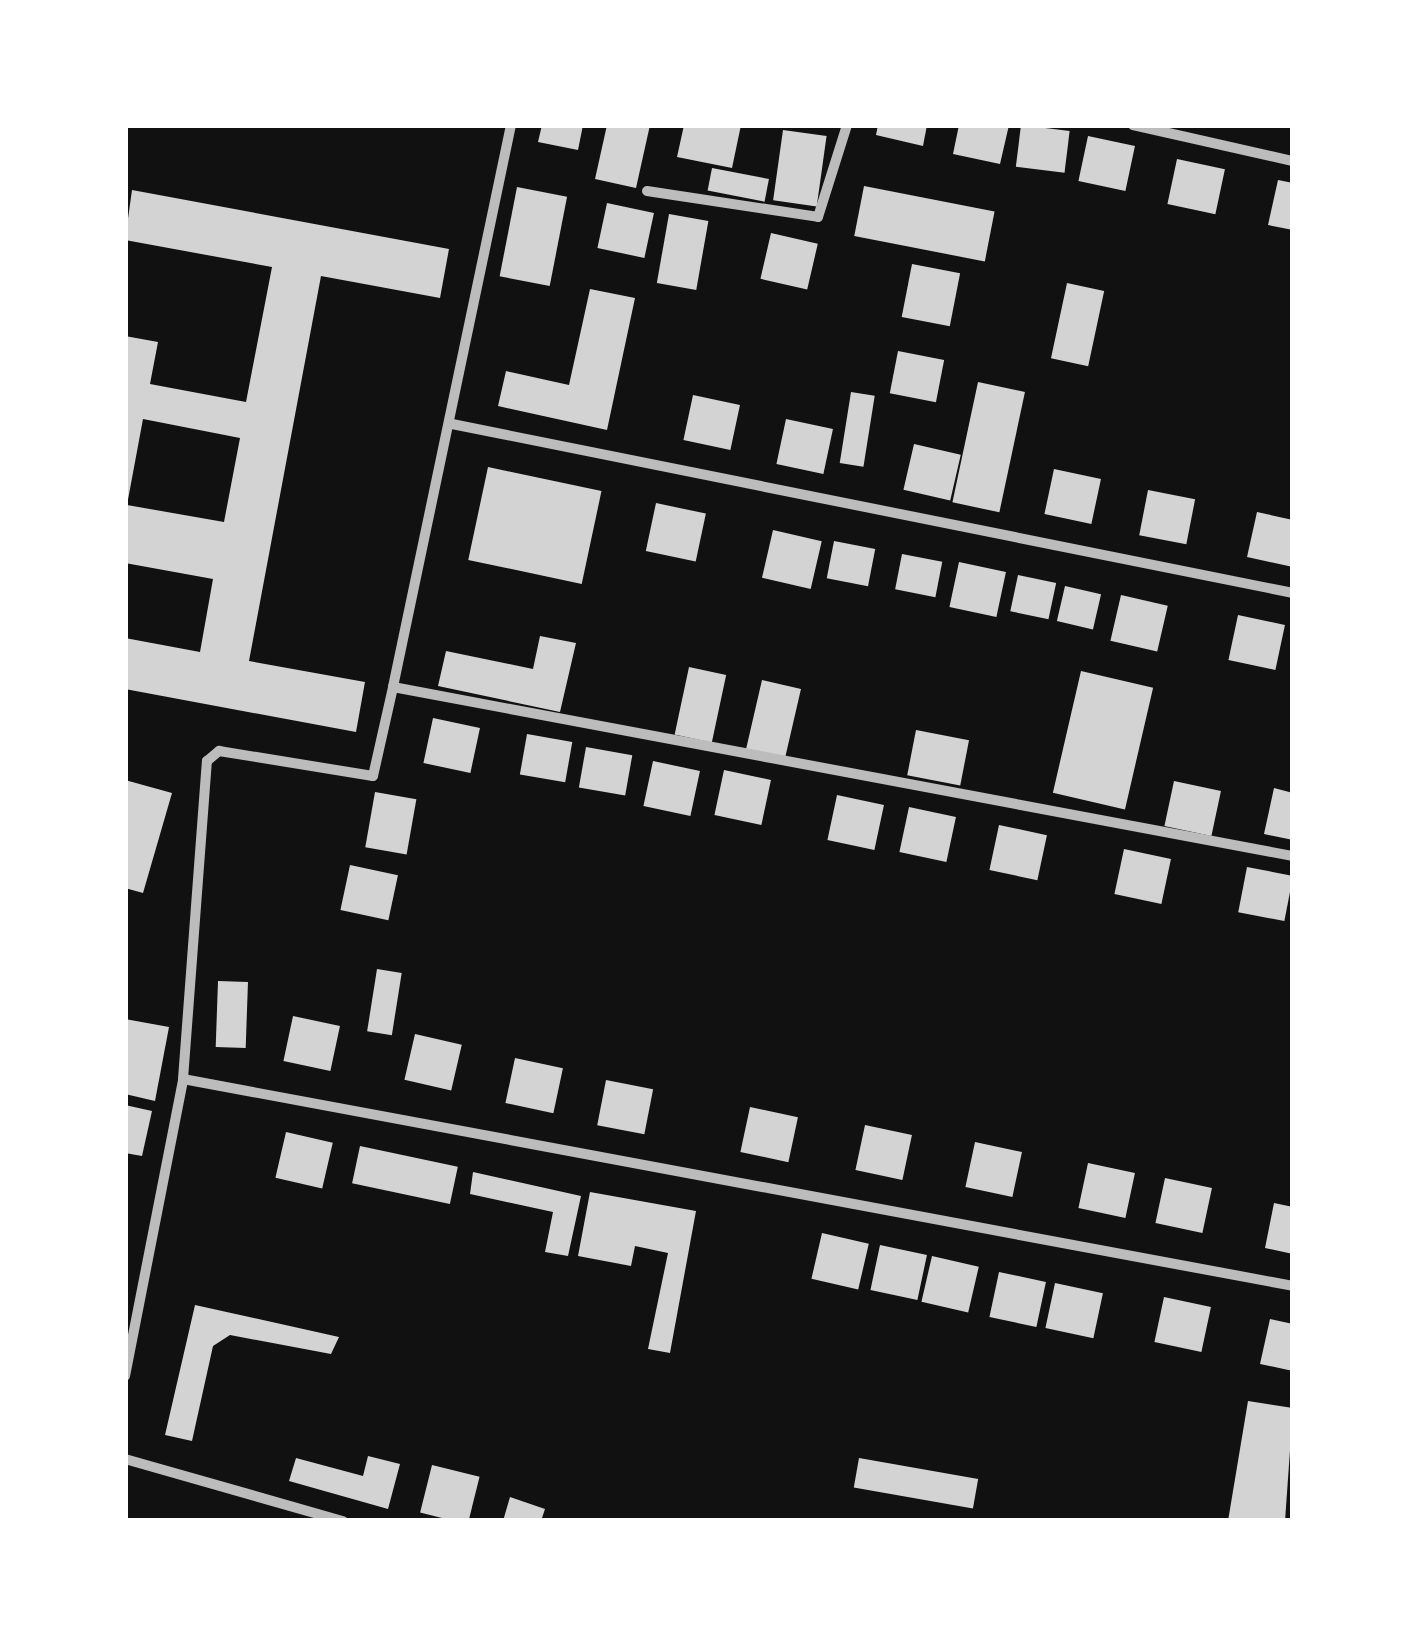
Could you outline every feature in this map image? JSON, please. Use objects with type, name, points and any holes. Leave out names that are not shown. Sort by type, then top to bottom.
[{"type":"street","points":[[125,1376],[183,1079],[211,753],[373,776],[452,424],[511,125]]},
{"type":"street","points":[[647,191],[818,217],[847,125]]},
{"type":"street","points":[[1133,125],[1293,161]]},
{"type":"street","points":[[452,424],[1293,593]]},
{"type":"street","points":[[394,687],[1293,856]]},
{"type":"street","points":[[183,1079],[1293,1286]]},
{"type":"street","points":[[125,1459],[343,1521]]},
{"type":"building","points":[[542,125],[583,125],[578,150],[538,142]]},
{"type":"building","points":[[607,125],[650,125],[636,188],[595,179]]},
{"type":"building","points":[[684,125],[741,125],[732,168],[677,157]]},
{"type":"building","points":[[878,125],[927,125],[923,146],[876,135]]},
{"type":"building","points":[[959,125],[1009,125],[1000,164],[953,154]]},
{"type":"building","points":[[1021,125],[1070,131],[1065,173],[1016,167]]},
{"type":"building","points":[[783,130],[827,136],[817,206],[773,200]]},
{"type":"building","points":[[1088,136],[1135,146],[1125,191],[1078,181]]},
{"type":"building","points":[[1177,159],[1225,169],[1215,214],[1167,204]]},
{"type":"building","points":[[712,168],[769,179],[765,202],[708,191]]},
{"type":"building","points":[[1278,180],[1293,183],[1293,230],[1268,225]]},
{"type":"building","points":[[864,186],[995,211],[985,261],[854,236]]},
{"type":"building","points":[[517,187],[567,197],[550,286],[500,276]]},
{"type":"building","points":[[132,190],[449,249],[440,298],[321,276],[249,661],[365,682],[356,732],[125,689],[125,638],[200,652],[213,579],[125,563],[125,336],[158,342],[150,384],[246,402],[272,267],[125,240]],"holes":[[[143,419],[240,438],[224,522],[127,505]]]},
{"type":"building","points":[[607,203],[654,213],[644,258],[597,248]]},
{"type":"building","points":[[669,214],[708,221],[696,290],[657,283]]},
{"type":"building","points":[[771,233],[818,244],[807,290],[760,279]]},
{"type":"building","points":[[912,264],[960,273],[950,326],[902,317]]},
{"type":"building","points":[[1067,283],[1104,291],[1088,366],[1051,358]]},
{"type":"building","points":[[590,289],[635,298],[607,430],[498,406],[506,371],[569,385]]},
{"type":"building","points":[[898,351],[944,360],[936,402],[890,393]]},
{"type":"building","points":[[978,382],[1025,392],[999,512],[952,502]]},
{"type":"building","points":[[851,392],[875,396],[863,467],[840,463]]},
{"type":"building","points":[[693,395],[740,405],[730,450],[683,440]]},
{"type":"building","points":[[786,419],[833,429],[823,474],[776,464]]},
{"type":"building","points":[[914,444],[961,455],[950,501],[903,490]]},
{"type":"building","points":[[488,467],[601,491],[582,584],[468,560]]},
{"type":"building","points":[[1054,469],[1101,479],[1091,524],[1044,514]]},
{"type":"building","points":[[1148,490],[1195,499],[1186,544],[1139,535]]},
{"type":"building","points":[[656,503],[706,514],[696,562],[646,551]]},
{"type":"building","points":[[1257,512],[1293,520],[1293,567],[1247,557]]},
{"type":"building","points":[[773,530],[822,541],[811,589],[762,578]]},
{"type":"building","points":[[834,541],[875,549],[868,586],[827,578]]},
{"type":"building","points":[[902,554],[942,562],[935,597],[895,589]]},
{"type":"building","points":[[959,562],[1006,572],[996,617],[949,607]]},
{"type":"building","points":[[1018,575],[1056,583],[1048,619],[1010,611]]},
{"type":"building","points":[[1065,586],[1101,594],[1093,629],[1057,621]]},
{"type":"building","points":[[1121,595],[1168,606],[1157,652],[1110,641]]},
{"type":"building","points":[[1238,615],[1285,625],[1275,670],[1228,660]]},
{"type":"building","points":[[540,636],[576,643],[560,712],[438,686],[446,651],[533,669]]},
{"type":"building","points":[[689,667],[726,675],[712,742],[675,734]]},
{"type":"building","points":[[1081,671],[1153,688],[1125,809],[1053,793]]},
{"type":"building","points":[[762,680],[801,689],[785,758],[746,749]]},
{"type":"building","points":[[433,718],[480,728],[470,773],[423,763]]},
{"type":"building","points":[[916,730],[969,740],[960,785],[907,775]]},
{"type":"building","points":[[527,734],[572,742],[565,782],[520,774]]},
{"type":"building","points":[[586,747],[632,755],[625,796],[579,787]]},
{"type":"building","points":[[653,761],[700,771],[690,816],[643,806]]},
{"type":"building","points":[[724,770],[771,780],[761,825],[714,815]]},
{"type":"building","points":[[125,780],[172,793],[143,893],[125,888]]},
{"type":"building","points":[[1174,781],[1221,791],[1211,836],[1164,826]]},
{"type":"building","points":[[1274,788],[1293,793],[1293,840],[1264,834]]},
{"type":"building","points":[[375,792],[416,799],[407,854],[365,847]]},
{"type":"building","points":[[837,795],[884,805],[874,850],[827,840]]},
{"type":"building","points":[[909,807],[956,817],[946,862],[899,852]]},
{"type":"building","points":[[999,825],[1047,835],[1037,880],[989,870]]},
{"type":"building","points":[[1124,849],[1171,859],[1161,904],[1114,894]]},
{"type":"building","points":[[350,865],[398,875],[388,920],[340,910]]},
{"type":"building","points":[[1247,867],[1293,876],[1284,921],[1238,912]]},
{"type":"building","points":[[377,969],[402,973],[392,1035],[367,1031]]},
{"type":"building","points":[[218,981],[248,982],[246,1048],[216,1047]]},
{"type":"building","points":[[293,1016],[340,1026],[330,1071],[283,1061]]},
{"type":"building","points":[[125,1019],[169,1027],[155,1101],[125,1094]]},
{"type":"building","points":[[415,1034],[462,1045],[451,1091],[404,1080]]},
{"type":"building","points":[[515,1058],[563,1068],[553,1113],[505,1103]]},
{"type":"building","points":[[606,1080],[653,1089],[644,1134],[597,1125]]},
{"type":"building","points":[[125,1105],[152,1111],[142,1156],[125,1153]]},
{"type":"building","points":[[750,1107],[798,1117],[788,1162],[740,1152]]},
{"type":"building","points":[[865,1125],[912,1135],[902,1180],[855,1170]]},
{"type":"building","points":[[286,1132],[333,1143],[322,1189],[275,1178]]},
{"type":"building","points":[[975,1142],[1022,1152],[1012,1197],[965,1187]]},
{"type":"building","points":[[360,1146],[458,1167],[450,1204],[352,1183]]},
{"type":"building","points":[[1088,1163],[1135,1173],[1125,1218],[1078,1208]]},
{"type":"building","points":[[473,1172],[581,1196],[568,1256],[545,1252],[553,1212],[470,1194]]},
{"type":"building","points":[[1165,1178],[1212,1188],[1202,1233],[1155,1223]]},
{"type":"building","points":[[590,1192],[696,1211],[670,1353],[648,1349],[668,1253],[635,1246],[631,1266],[578,1256]]},
{"type":"building","points":[[1274,1203],[1293,1207],[1293,1254],[1265,1248]]},
{"type":"building","points":[[822,1233],[869,1244],[858,1290],[811,1279]]},
{"type":"building","points":[[880,1245],[927,1255],[917,1300],[870,1290]]},
{"type":"building","points":[[932,1256],[979,1267],[968,1313],[921,1302]]},
{"type":"building","points":[[999,1272],[1046,1282],[1036,1327],[989,1317]]},
{"type":"building","points":[[1055,1283],[1103,1293],[1093,1338],[1045,1328]]},
{"type":"building","points":[[1164,1297],[1211,1307],[1201,1352],[1154,1342]]},
{"type":"building","points":[[195,1305],[339,1337],[331,1354],[230,1335],[213,1346],[192,1441],[165,1435]]},
{"type":"building","points":[[1270,1319],[1293,1324],[1293,1371],[1260,1364]]},
{"type":"building","points":[[1248,1401],[1293,1408],[1285,1521],[1228,1521]]},
{"type":"building","points":[[368,1456],[400,1464],[388,1509],[289,1481],[296,1458],[363,1476]]},
{"type":"building","points":[[859,1458],[978,1479],[973,1509],[854,1488]]},
{"type":"building","points":[[432,1465],[480,1477],[469,1521],[420,1513]]},
{"type":"building","points":[[510,1497],[545,1509],[541,1521],[503,1521]]}]
